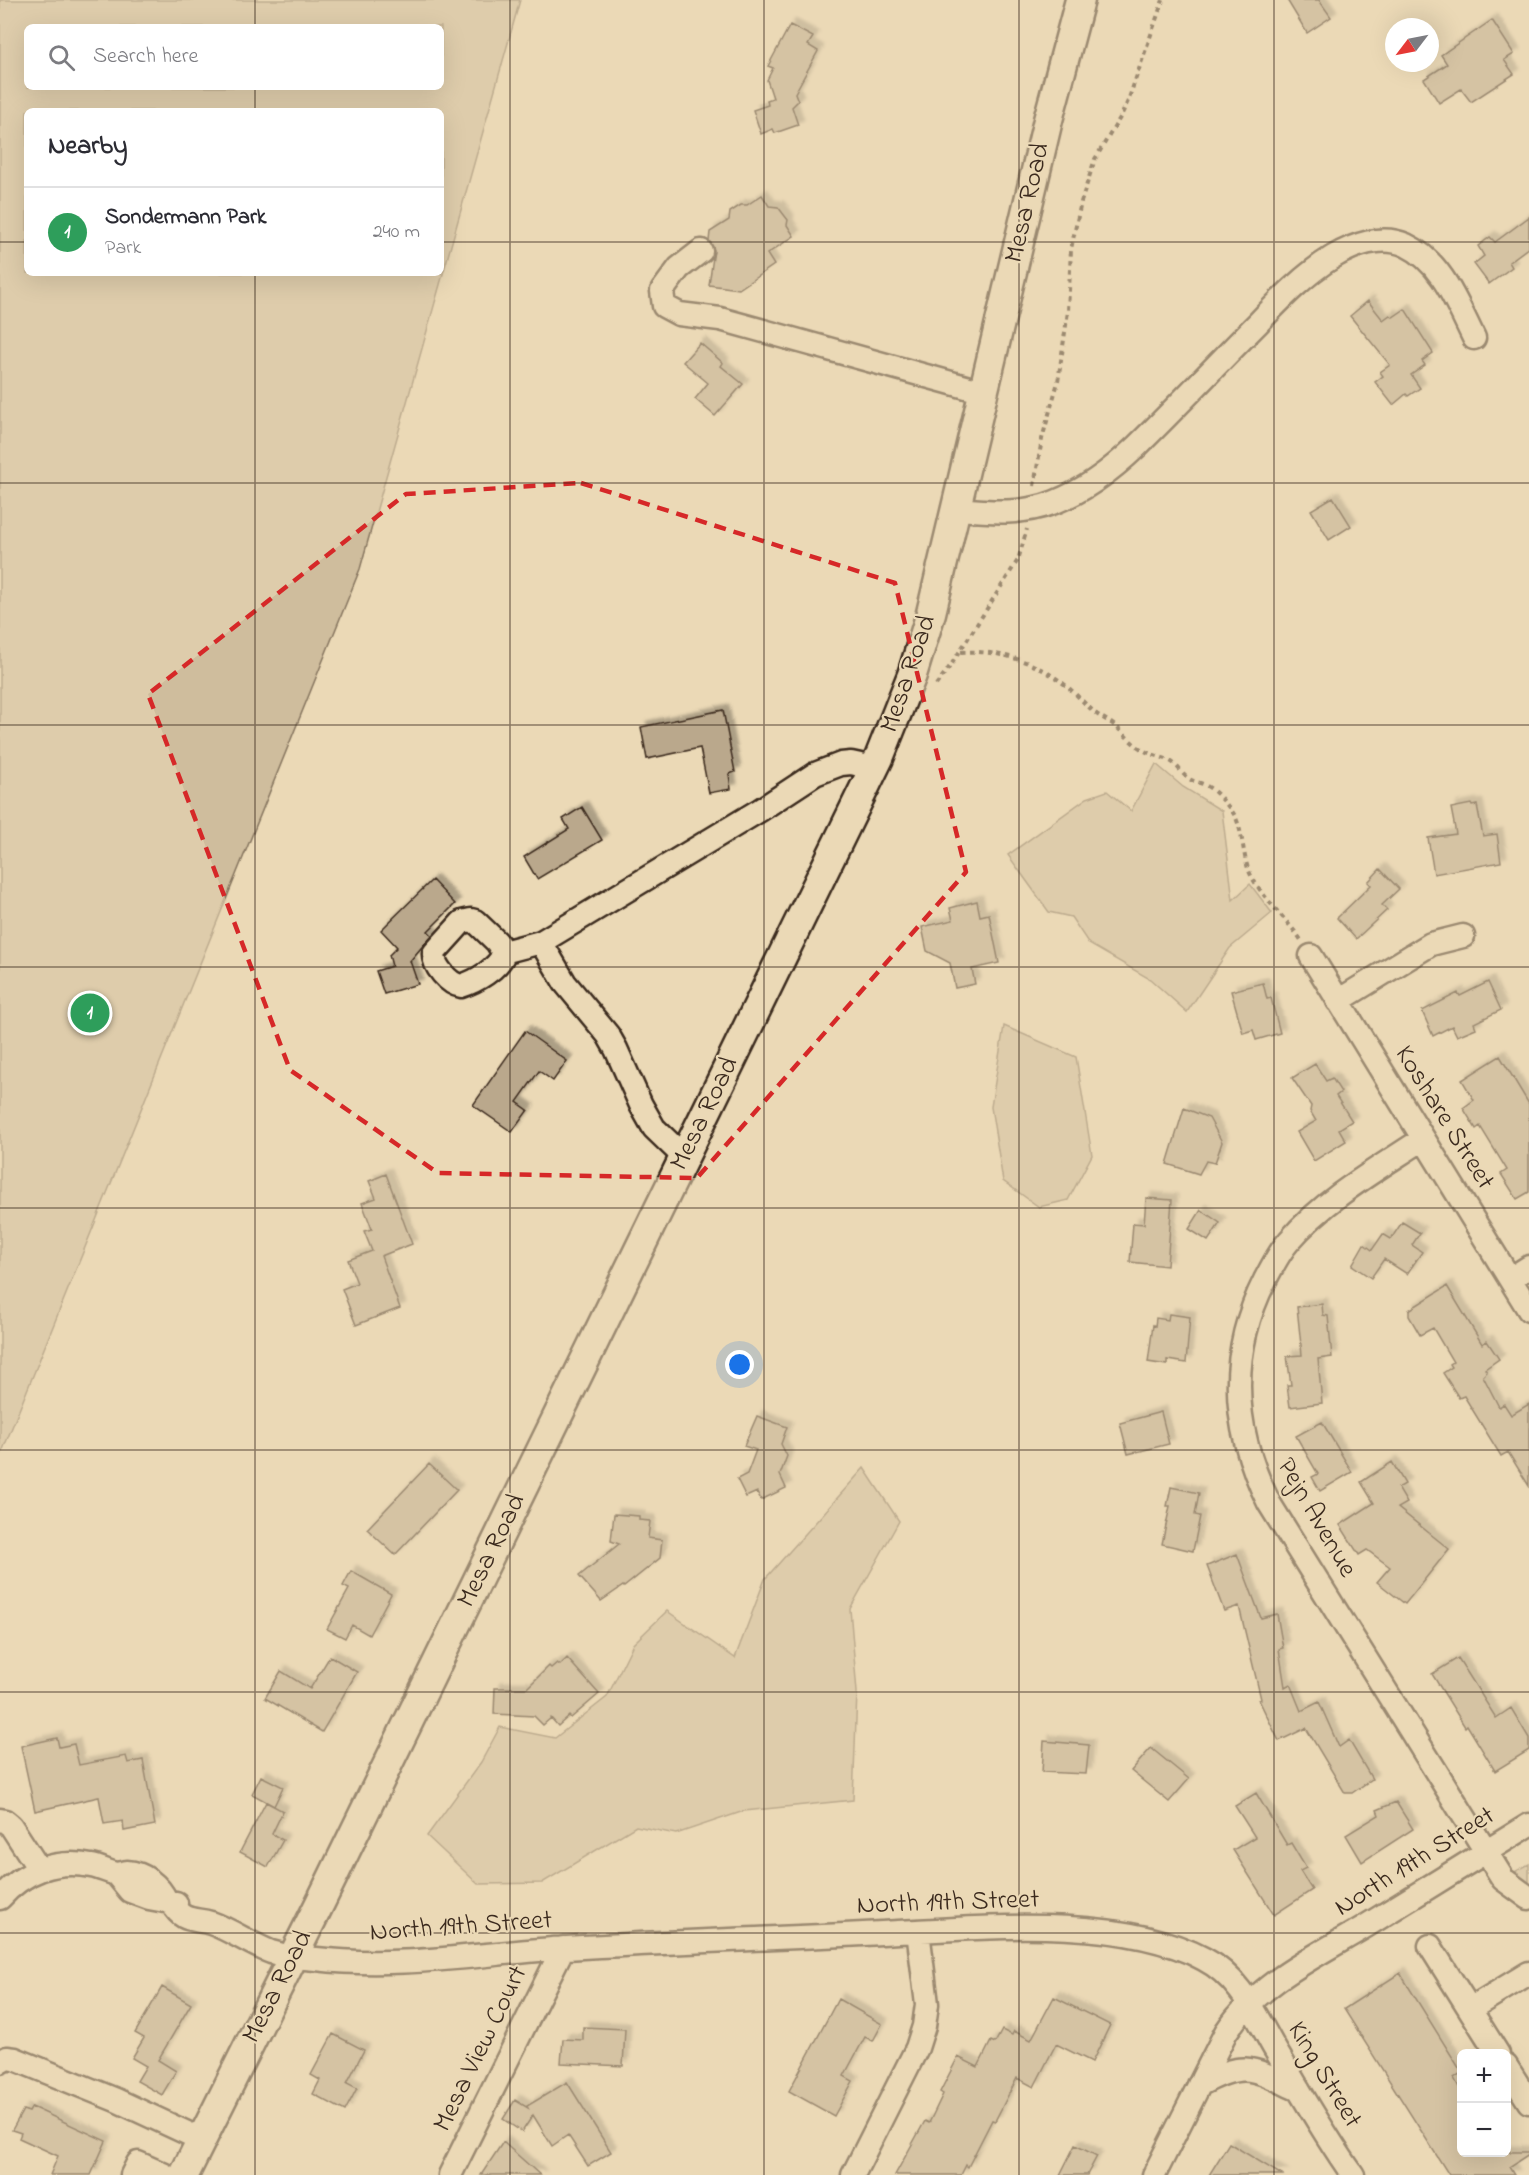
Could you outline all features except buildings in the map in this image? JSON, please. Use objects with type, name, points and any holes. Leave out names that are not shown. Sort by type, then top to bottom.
[{"type":"main road","name":"Mesa Road","points":[[184,2175],[874,768],[912,675],[932,613],[1048,120],[1080,0]]},
{"type":"street","points":[[957,509],[999,512],[1029,510],[1056,502],[1095,481],[1136,447],[1292,290],[1331,258],[1355,246],[1375,241],[1396,242],[1424,256],[1441,276],[1474,338]]},
{"type":"street","points":[[701,251],[679,268],[662,291],[664,306],[672,312],[720,319],[984,392]]},
{"type":"street","points":[[503,952],[542,942],[760,810],[815,774],[841,764],[851,763],[874,768]]},
{"type":"street","points":[[1338,1001],[1431,944],[1464,936]]},
{"type":"street","points":[[542,942],[565,982],[608,1035],[654,1128],[684,1157]]},
{"type":"street","name":"Koshare Street","points":[[1311,956],[1529,1310]]},
{"type":"street","name":"Pejn Avenue","points":[[1423,1139],[1352,1186],[1309,1221],[1288,1242],[1257,1296],[1245,1328],[1238,1390],[1241,1423],[1256,1475],[1269,1503],[1503,1879],[1529,1898]]},
{"type":"street","points":[[1510,1279],[1529,1267]]},
{"type":"street","points":[[0,1820],[11,1826],[39,1869],[2,1889]]},
{"type":"street","name":"North 19th Street","points":[[39,1869],[54,1865],[81,1864],[116,1874],[130,1891],[169,1902],[179,1914],[190,1920],[208,1922],[274,1953],[293,1956],[352,1962],[389,1962],[563,1948],[971,1927],[1043,1928],[1112,1932],[1153,1940],[1182,1949],[1212,1963],[1230,1976],[1249,2003],[1288,1973],[1529,1825]]},
{"type":"street","points":[[853,2175],[917,2048],[924,2026],[927,2004],[918,1931]]},
{"type":"street","points":[[1430,1946],[1495,2049]]},
{"type":"street","name":"Mesa View Court","points":[[450,2175],[563,1948]]},
{"type":"street","points":[[1470,2009],[1529,1973]]},
{"type":"street","points":[[1154,2175],[1226,2032],[1249,2003]]},
{"type":"street","name":"King Street","points":[[1249,2003],[1299,2090],[1353,2175]]},
{"type":"street","points":[[0,2062],[7,2058],[15,2059],[116,2100],[202,2140]]},
{"type":"street","points":[[1199,2085],[1221,2073],[1239,2068],[1268,2075],[1299,2090]]},
{"type":"street","points":[[1511,2075],[1529,2103]]},
{"type":"street","points":[[132,2175],[138,2163],[165,2175]]},
{"type":"path","points":[[960,652],[982,651],[1002,654],[1018,658],[1036,667],[1064,684],[1095,713],[1102,716],[1142,750],[1169,760],[1179,767],[1186,778],[1206,785],[1233,812],[1249,872],[1274,907],[1293,928],[1311,956]]},
{"type":"highlighted area","points":[[581,483],[895,583],[966,872],[697,1178],[438,1173],[290,1070],[148,694],[406,494]]},
{"type":"shaded area","points":[[0,0],[520,0],[444,270],[444,108],[24,108],[24,276],[442,276],[360,569],[0,1457]]},
{"type":"shaded area","points":[[1156,764],[1183,787],[1222,811],[1233,900],[1250,884],[1272,913],[1230,948],[1187,1012],[1150,979],[1089,944],[1071,917],[1049,912],[1008,855],[1087,798],[1107,791],[1131,811]]},
{"type":"shaded area","points":[[1004,1026],[1076,1057],[1092,1155],[1068,1200],[1039,1207],[1003,1181],[991,1107]]},
{"type":"shaded area","points":[[864,1468],[899,1521],[850,1609],[857,1692],[853,1800],[744,1811],[676,1834],[636,1826],[542,1883],[478,1884],[427,1836],[481,1762],[500,1727],[555,1738],[607,1697],[633,1644],[667,1611],[735,1658],[765,1579]]},
{"type":"shaded area","points":[[1529,1864],[1529,1885],[1511,1874]]},
{"type":"place","name":"Sondermann Park","points":[[90,1013]]}]
